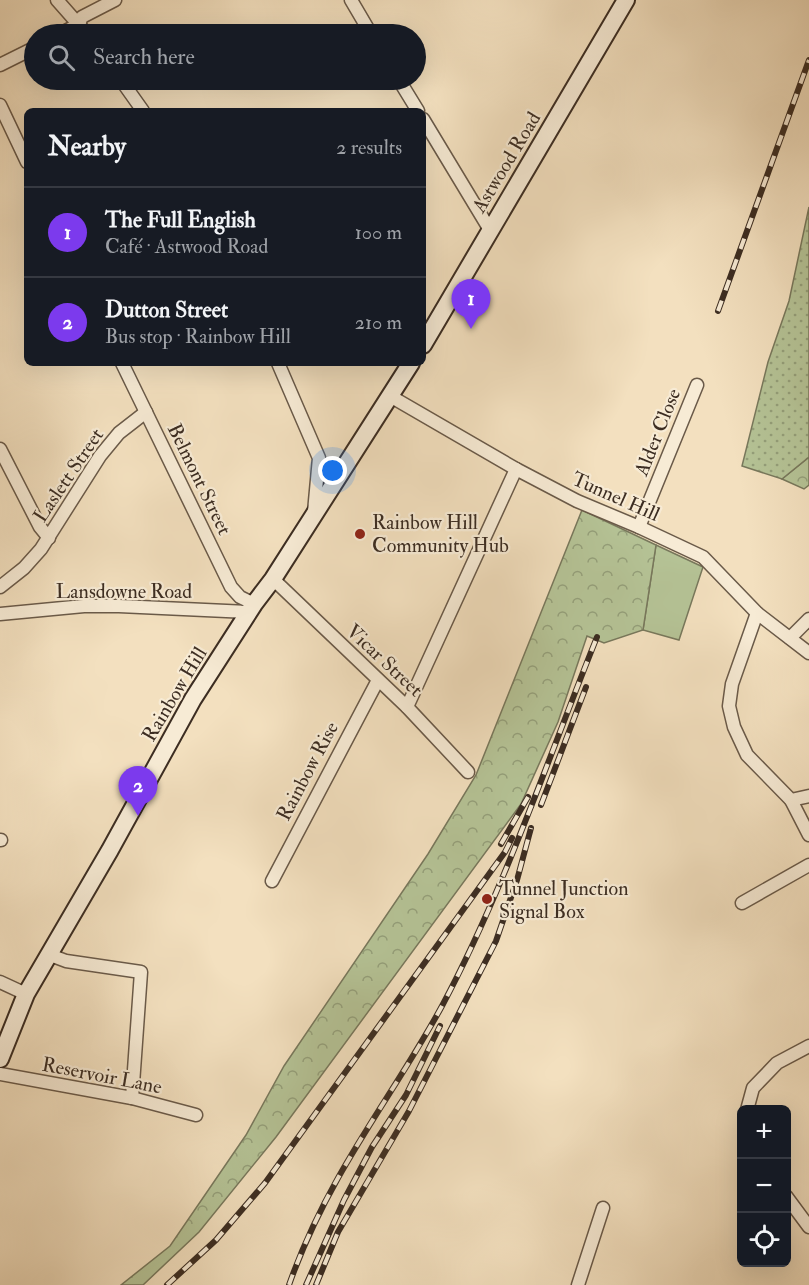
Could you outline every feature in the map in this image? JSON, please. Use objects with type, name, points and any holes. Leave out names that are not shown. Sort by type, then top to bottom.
[{"type":"main road","name":"Astwood Road","points":[[426,340],[626,0]]},
{"type":"main road","points":[[390,396],[409,366]]},
{"type":"main road","name":"Rainbow Hill","points":[[0,1059],[26,994],[193,699],[390,396]]},
{"type":"street","points":[[57,0],[79,24]]},
{"type":"street","points":[[83,24],[82,17],[114,0]]},
{"type":"street","points":[[351,0],[366,24]]},
{"type":"street","points":[[0,65],[24,53]]},
{"type":"street","points":[[128,90],[141,108]]},
{"type":"street","points":[[405,90],[416,108]]},
{"type":"street","points":[[0,105],[24,156]]},
{"type":"street","points":[[426,125],[490,230]]},
{"type":"street","name":"Belmont Street","points":[[123,366],[231,587],[251,608]]},
{"type":"street","points":[[279,366],[319,458],[313,516]]},
{"type":"street","name":"Alder Close","points":[[639,527],[697,385]]},
{"type":"street","name":"Tunnel Hill","points":[[390,396],[516,469],[577,501],[703,557],[757,613],[809,653]]},
{"type":"street","name":"Laslett Street","points":[[0,587],[24,568],[49,538],[100,456],[119,433],[146,412]]},
{"type":"street","points":[[0,449],[40,527],[49,538]]},
{"type":"street","points":[[407,707],[516,469]]},
{"type":"street","name":"Vicar Street","points":[[273,579],[407,707],[468,772]]},
{"type":"street","name":"Lansdowne Road","points":[[0,614],[107,606],[251,608]]},
{"type":"street","points":[[757,613],[732,684],[729,706],[734,727],[747,755],[791,800],[809,835]]},
{"type":"street","points":[[790,638],[809,619]]},
{"type":"street","name":"Rainbow Rise","points":[[272,881],[378,680]]},
{"type":"street","points":[[791,800],[809,796]]},
{"type":"street","points":[[742,903],[809,865]]},
{"type":"street","points":[[50,955],[66,961],[141,972],[132,1098]]},
{"type":"street","points":[[0,982],[26,994]]},
{"type":"street","points":[[748,1105],[753,1088],[777,1063],[809,1046]]},
{"type":"street","name":"Reservoir Lane","points":[[0,1074],[132,1098],[196,1115]]},
{"type":"street","points":[[791,1203],[809,1227]]},
{"type":"street","points":[[578,1285],[603,1208]]},
{"type":"green space","points":[[809,207],[809,457],[782,479],[742,466],[768,362],[789,301]]},
{"type":"green space","points":[[809,457],[809,485],[804,489],[782,479]]},
{"type":"green space","points":[[582,510],[656,545],[643,630],[604,643],[587,636],[558,722],[521,804],[276,1137],[199,1232],[143,1285],[121,1285],[170,1246],[246,1135],[284,1066],[428,854],[476,775]]},
{"type":"green space","points":[[656,545],[703,567],[679,640],[643,630]]},
{"type":"railway","points":[[718,311],[809,60]]},
{"type":"railway","points":[[289,1285],[305,1244],[331,1191],[430,1028],[465,961],[506,870],[597,637]]},
{"type":"railway","points":[[541,805],[586,687]]},
{"type":"railway","points":[[501,844],[528,797]]},
{"type":"railway","points":[[316,1285],[338,1232],[409,1111],[496,941],[517,880],[531,828]]},
{"type":"railway","points":[[167,1285],[216,1240],[265,1183],[505,852],[512,838]]},
{"type":"railway","points":[[306,1285],[344,1200],[372,1147],[406,1095],[440,1026]]},
{"type":"place","name":"The Full English","points":[[471,329]]},
{"type":"place","name":"Rainbow Hill Community Hub","points":[[360,534]]},
{"type":"place","name":"Dutton Street","points":[[138,816]]},
{"type":"place","name":"Tunnel Junction Signal Box","points":[[487,899]]}]
